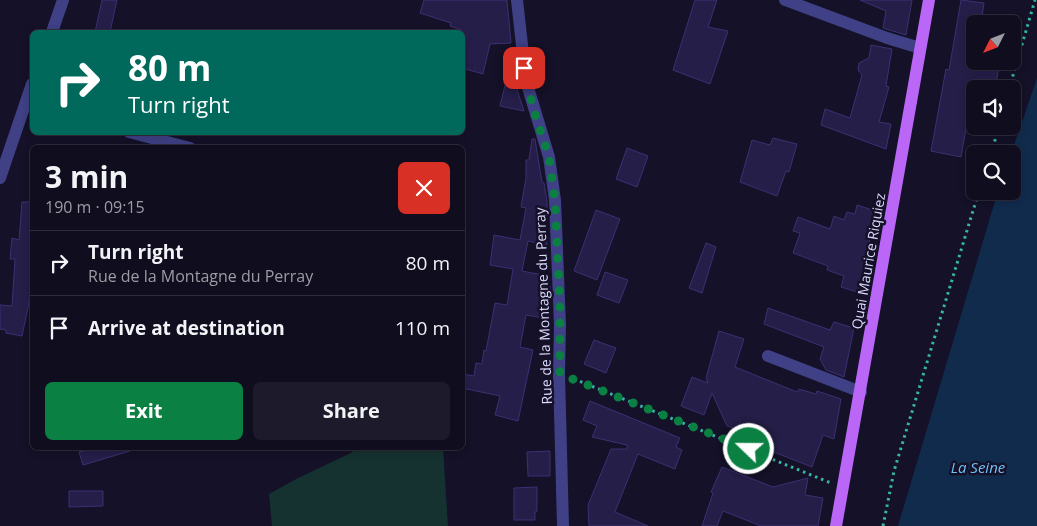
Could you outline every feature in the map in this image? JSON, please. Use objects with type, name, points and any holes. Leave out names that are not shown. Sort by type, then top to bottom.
[{"type":"main road","name":"Quai Maurice Riquiez","points":[[836,526],[928,0]]},
{"type":"street","points":[[53,30],[63,0]]},
{"type":"street","name":"Rue de la Montagne du Perray","points":[[517,0],[526,81],[549,157],[555,200],[560,305],[563,526]]},
{"type":"street","points":[[785,0],[887,38],[920,48]]},
{"type":"street","points":[[0,178],[29,108]]},
{"type":"street","points":[[140,135],[179,145]]},
{"type":"street","points":[[768,356],[860,392]]},
{"type":"path","points":[[1013,80],[1035,0]]},
{"type":"path","points":[[883,526],[894,471],[976,200]]},
{"type":"path","points":[[560,374],[843,488]]},
{"type":"green space","points":[[354,450],[443,450],[448,526],[272,526],[269,494]]},
{"type":"water","name":"La Seine","points":[[1037,78],[1037,526],[898,526],[995,200],[1021,200],[1021,145],[1014,145],[1018,135],[1021,135],[1021,125]]},
{"type":"building","points":[[102,0],[117,0],[110,30],[95,30]]},
{"type":"building","points":[[424,0],[507,0],[511,43],[490,44],[483,74],[465,69],[465,30],[450,26],[451,23],[420,13]]},
{"type":"building","points":[[695,0],[717,0],[708,27],[728,31],[710,84],[673,70]]},
{"type":"building","points":[[860,0],[912,0],[906,35],[883,28],[886,11]]},
{"type":"building","points":[[961,0],[984,3],[982,15],[966,15],[966,70],[998,70],[997,80],[966,80],[966,129],[961,157],[931,151],[946,69],[949,70]]},
{"type":"building","points":[[871,45],[892,49],[886,86],[889,87],[879,122],[891,124],[886,149],[821,125],[825,109],[850,118],[862,75],[858,70],[859,63],[869,58]]},
{"type":"building","points":[[510,65],[520,99],[524,111],[500,106]]},
{"type":"building","points":[[773,138],[797,144],[789,172],[786,171],[777,196],[740,182],[752,140],[770,145]]},
{"type":"building","points":[[532,139],[535,139],[547,201],[547,210],[545,211],[547,245],[528,241],[522,271],[543,275],[541,284],[550,286],[549,319],[526,315],[520,347],[533,350],[518,421],[495,415],[500,396],[465,389],[465,374],[474,376],[476,363],[482,364],[495,303],[507,305],[513,269],[490,265],[494,235],[520,240],[526,208],[521,207],[526,178],[526,160],[529,160]]},
{"type":"building","points":[[627,148],[648,156],[637,187],[616,179]]},
{"type":"building","points":[[22,202],[30,202],[30,298],[22,336],[6,333],[6,330],[0,329],[0,305],[12,306],[15,259],[10,259],[12,238],[19,240]]},
{"type":"building","points":[[857,205],[875,211],[860,293],[841,287],[844,276],[827,270],[828,266],[793,253],[800,233],[793,231],[798,217],[830,229],[834,216],[844,220],[847,212],[855,214]]},
{"type":"building","points":[[596,210],[620,219],[597,280],[574,271]]},
{"type":"building","points":[[706,243],[716,247],[702,293],[689,288]]},
{"type":"building","points":[[605,272],[628,280],[619,303],[597,295]]},
{"type":"building","points":[[768,308],[830,330],[834,322],[854,328],[844,377],[826,370],[820,359],[824,347],[764,324]]},
{"type":"building","points":[[719,331],[744,339],[735,367],[797,392],[799,389],[816,394],[817,391],[841,399],[834,439],[823,435],[812,467],[756,445],[759,438],[727,426],[712,393],[704,415],[681,406],[692,377],[708,383],[706,378]]},
{"type":"building","points":[[594,340],[616,348],[606,373],[584,364]]},
{"type":"building","points":[[590,401],[680,438],[676,447],[682,450],[675,469],[638,454],[615,512],[648,526],[589,526],[588,505],[611,449],[627,449],[627,445],[592,437],[597,426],[583,420]]},
{"type":"building","points":[[86,450],[130,450],[83,465],[79,452]]},
{"type":"building","points":[[550,451],[550,476],[528,476],[527,452]]},
{"type":"building","points":[[722,467],[773,487],[808,478],[805,495],[823,498],[818,526],[761,526],[723,511],[717,526],[702,526],[713,493],[711,492]]},
{"type":"building","points":[[537,487],[535,520],[514,520],[514,488]]},
{"type":"building","points":[[69,491],[103,491],[103,506],[69,507]]},
{"type":"route","points":[[524,68],[533,108],[549,157],[555,200],[559,266],[560,374],[749,449]]}]
